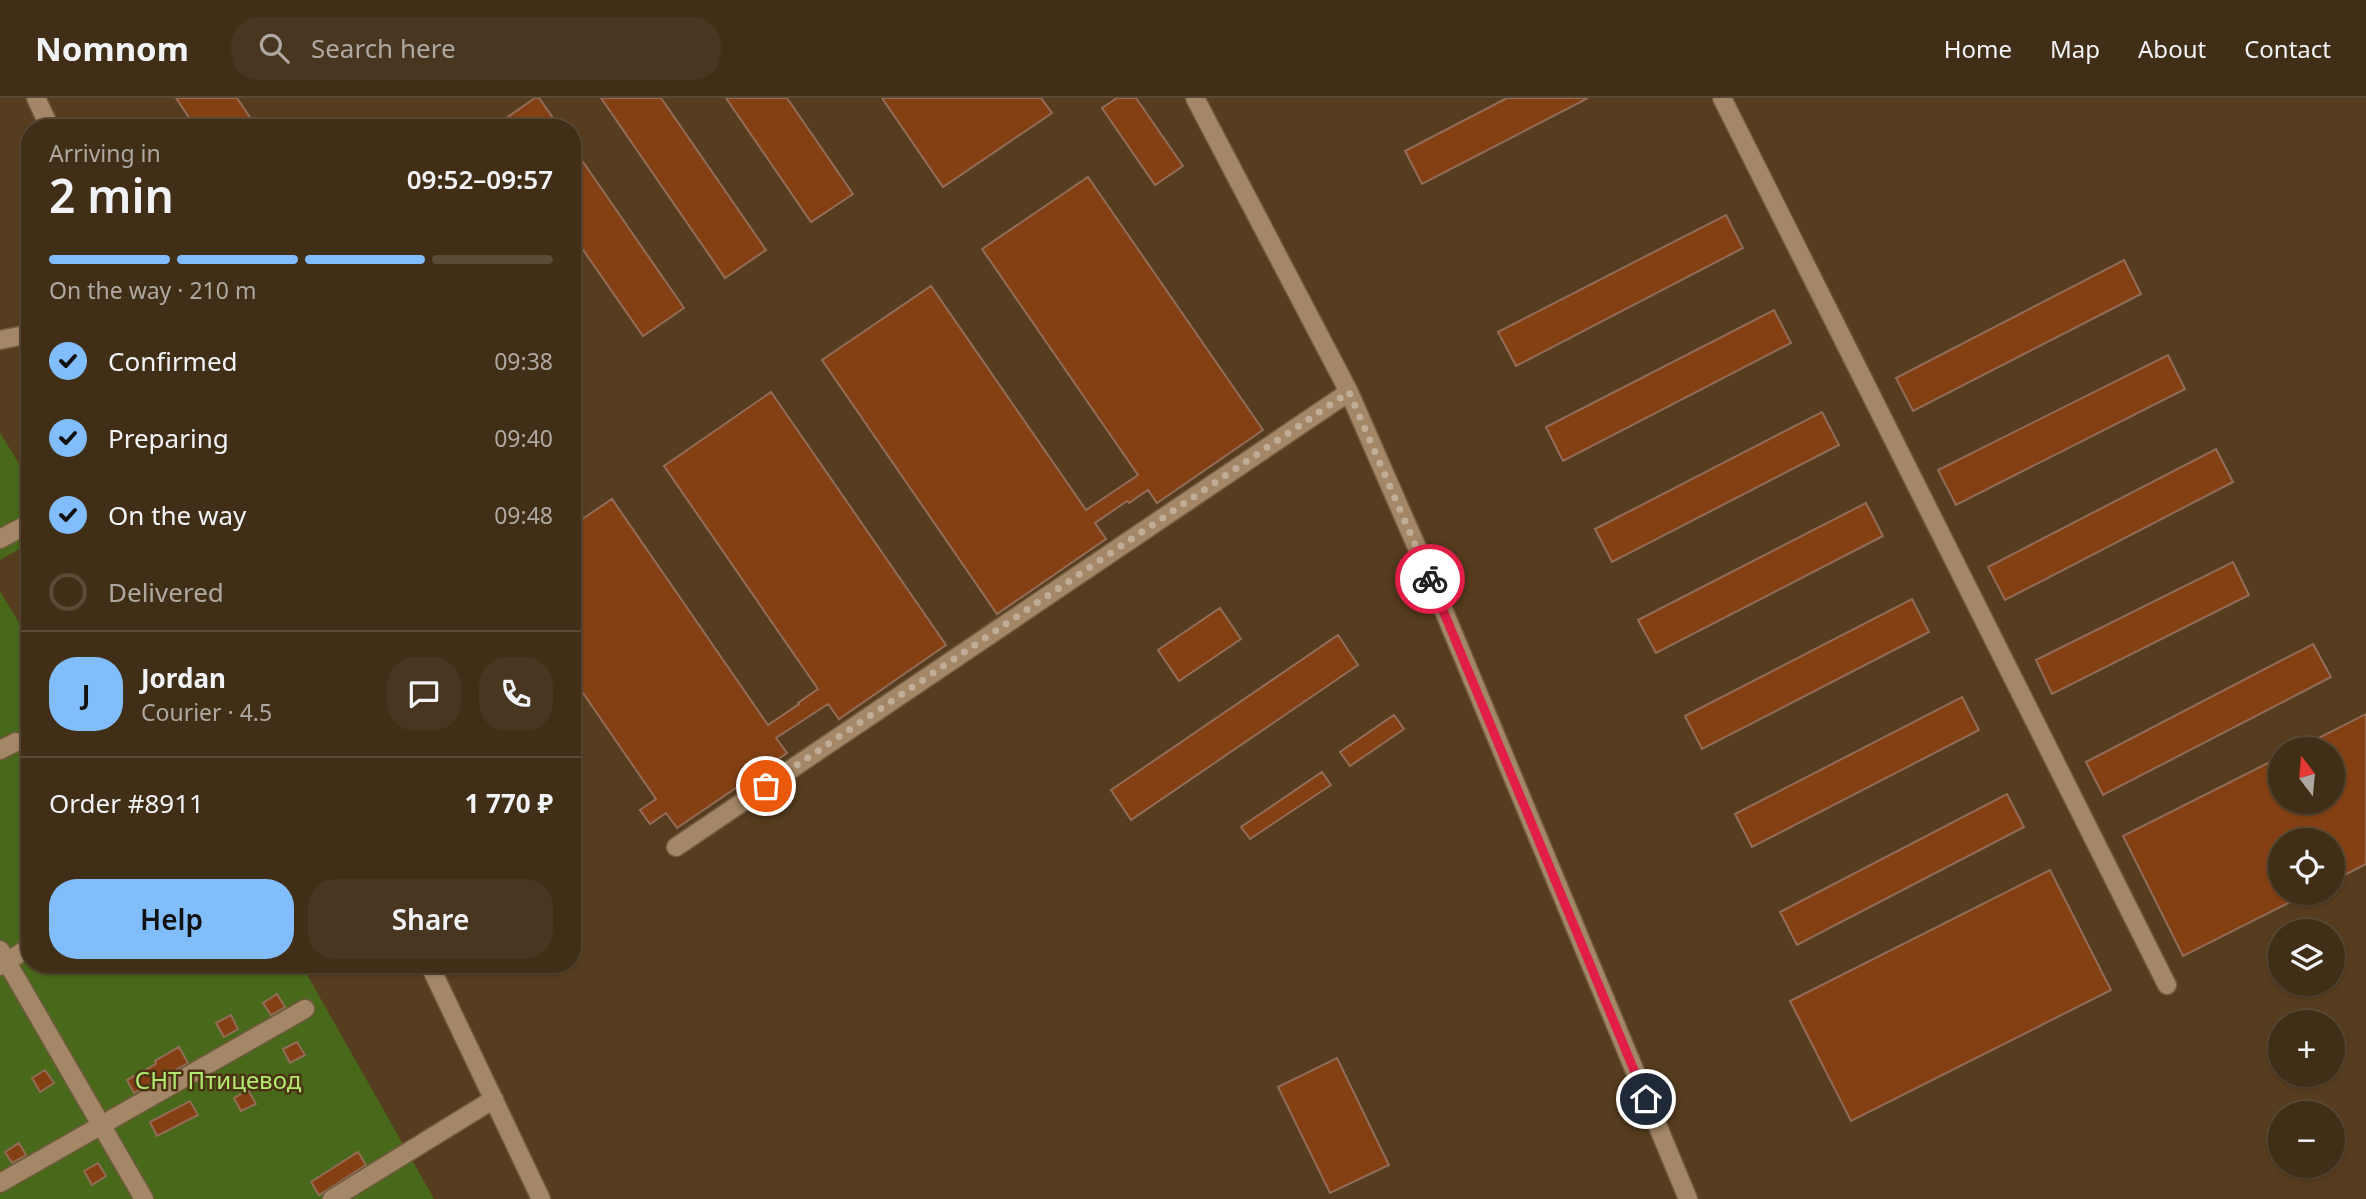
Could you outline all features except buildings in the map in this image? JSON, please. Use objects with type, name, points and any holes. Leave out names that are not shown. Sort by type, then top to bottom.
[{"type":"street","points":[[36,98],[46,119]]},
{"type":"street","points":[[1195,98],[1349,392],[1429,575],[1688,1199]]},
{"type":"street","points":[[1722,98],[2167,985]]},
{"type":"street","points":[[0,340],[21,336]]},
{"type":"street","points":[[676,847],[1349,392]]},
{"type":"street","points":[[0,539],[21,528]]},
{"type":"street","points":[[21,951],[2,959],[144,1199]]},
{"type":"street","points":[[433,973],[541,1199]]},
{"type":"street","points":[[0,1183],[305,1009]]},
{"type":"street","points":[[332,1199],[494,1099]]},
{"type":"green space","points":[[0,433],[21,467],[21,548],[0,560]]},
{"type":"green space","name":"СНТ Птицевод","points":[[0,591],[21,626],[21,973],[306,973],[434,1199],[0,1199]]},
{"type":"way so far","points":[[766,786],[1349,392],[1430,579]]},
{"type":"route","points":[[1430,579],[1646,1099]]}]
